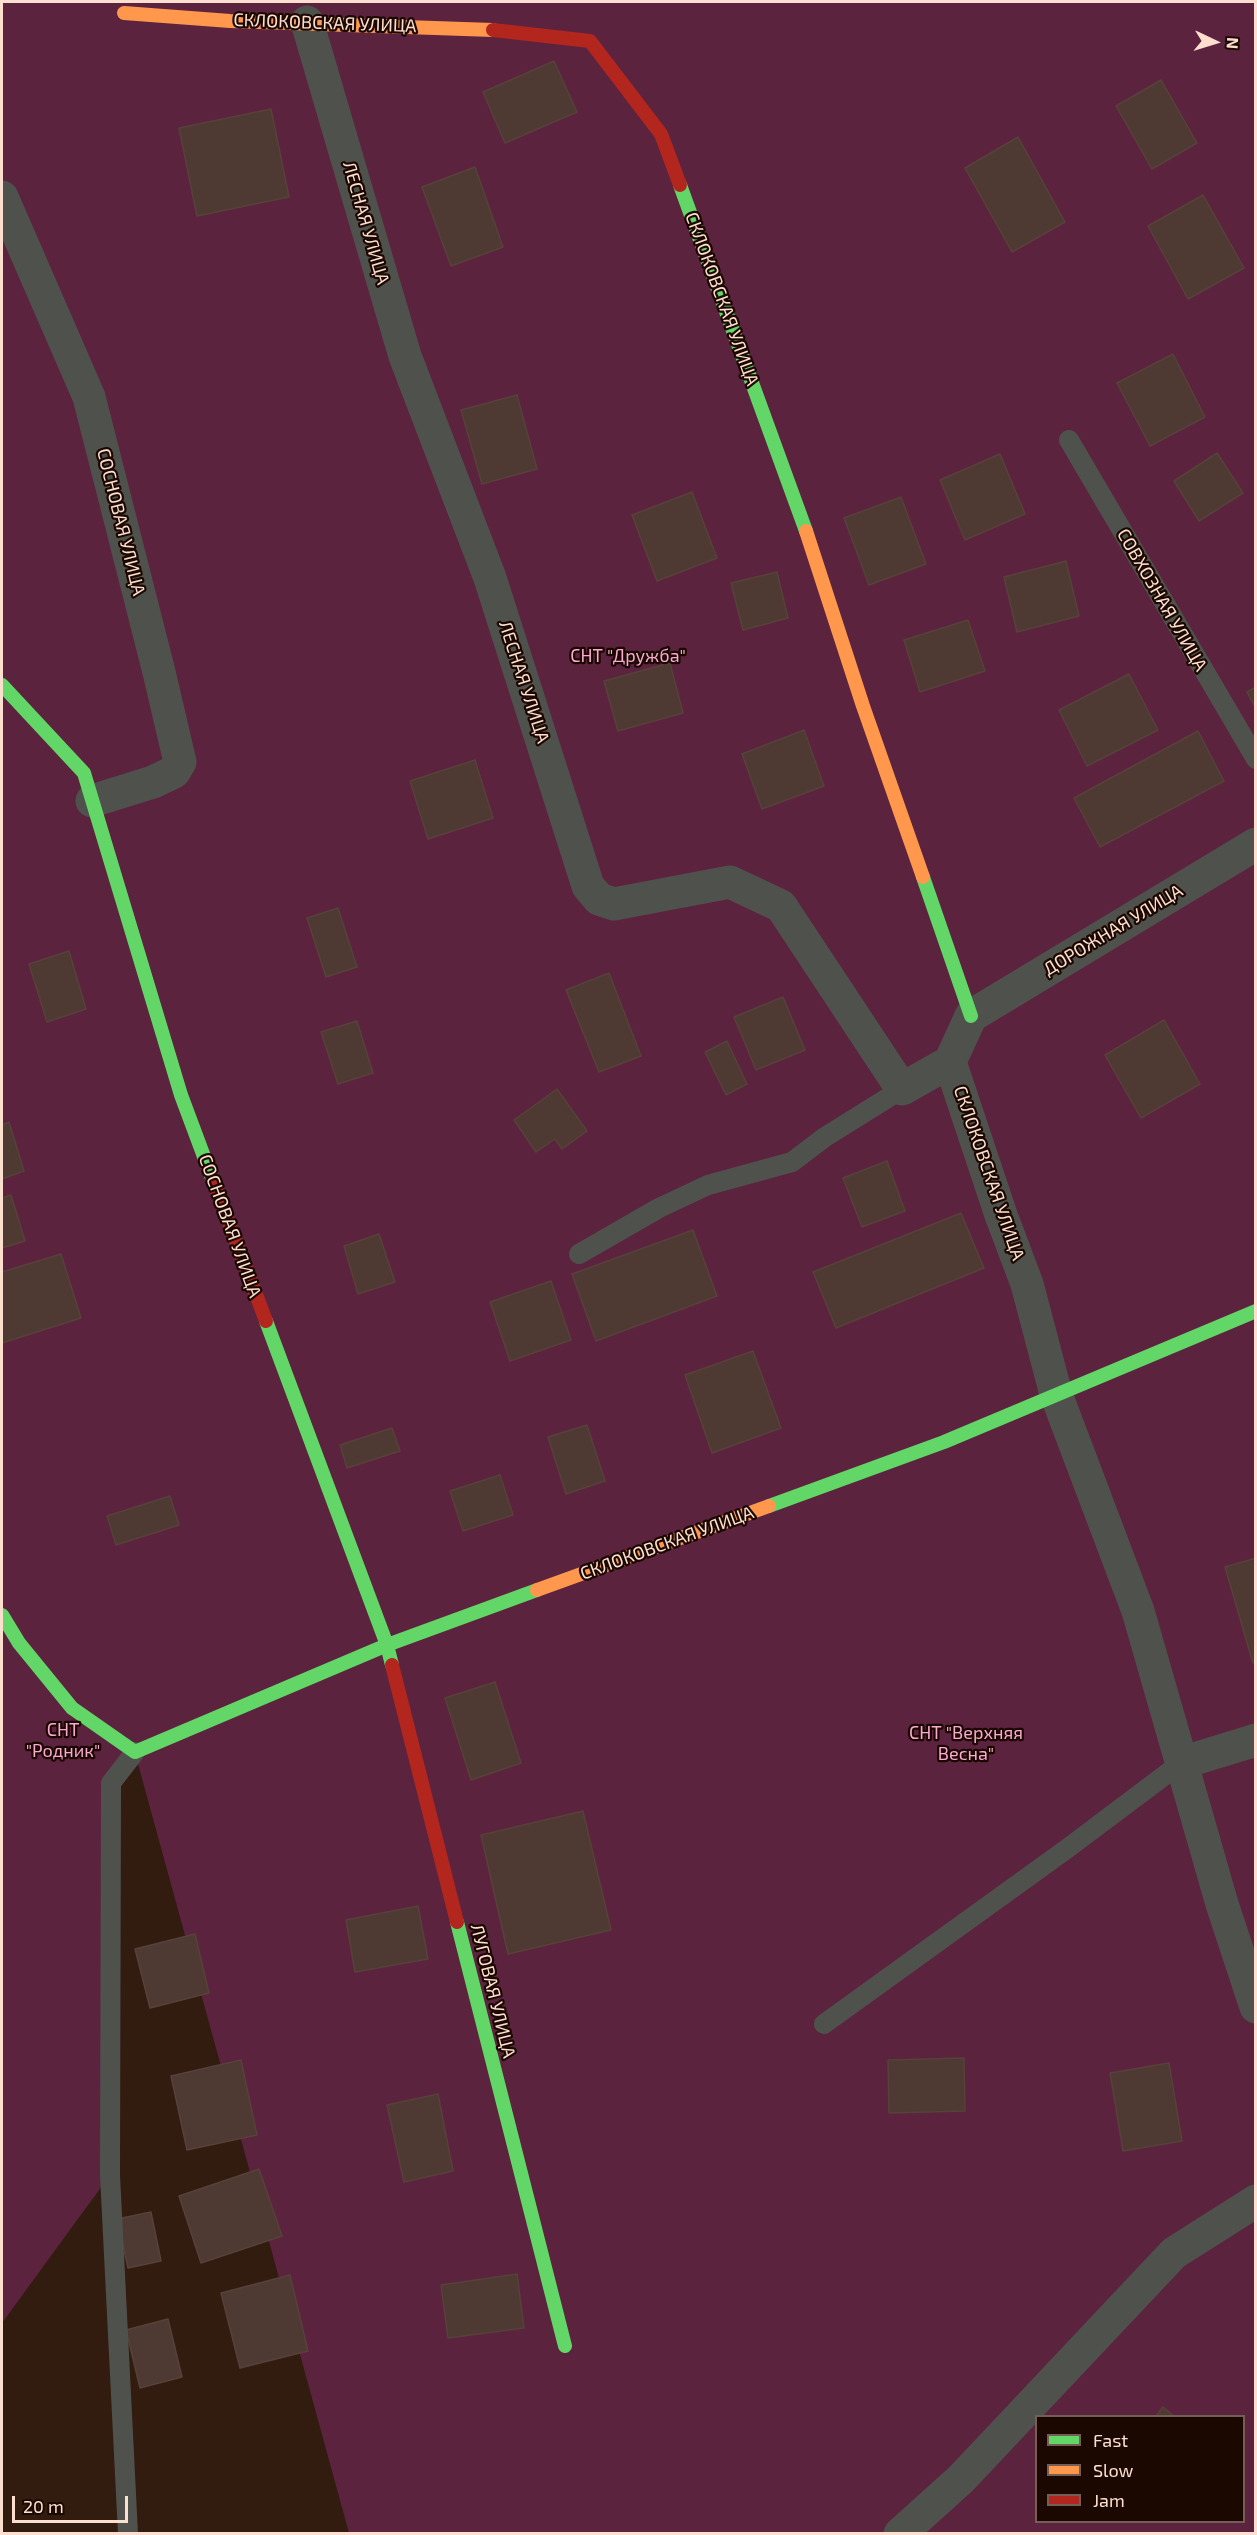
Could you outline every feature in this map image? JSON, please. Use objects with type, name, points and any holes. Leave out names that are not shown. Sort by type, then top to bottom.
[{"type":"street","name":"СКЛОКОВСКАЯ УЛИЦА","points":[[124,13],[230,21],[480,28],[590,41],[662,134],[794,494],[863,706],[971,1016]]},
{"type":"street","name":"ЛЕСНАЯ УЛИЦА","points":[[307,22],[405,356],[490,578],[588,885],[599,899],[614,904],[730,882],[781,906],[902,1089]]},
{"type":"street","name":"СОСНОВАЯ УЛИЦА","points":[[2,197],[89,397],[180,762],[174,771],[153,782],[92,801]]},
{"type":"street","name":"СОСНОВАЯ УЛИЦА","points":[[2,685],[84,772],[181,1095],[387,1645]]},
{"type":"street","name":"ДОРОЖНАЯ УЛИЦА","points":[[971,1016],[1256,844]]},
{"type":"street","points":[[902,1089],[950,1062],[971,1016]]},
{"type":"street","name":"СКЛОКОВСКАЯ УЛИЦА","points":[[135,1752],[387,1645],[944,1442],[1056,1394],[1028,1284],[1001,1215],[950,1062]]},
{"type":"street","points":[[1256,1311],[1056,1394],[1138,1611],[1222,1904],[1256,2007]]},
{"type":"street","points":[[2,1615],[19,1643],[72,1708],[135,1752]]},
{"type":"street","name":"ЛУГОВАЯ УЛИЦА","points":[[387,1645],[565,2346]]},
{"type":"street","points":[[1181,1763],[1256,1740]]},
{"type":"street","points":[[900,2534],[961,2479],[1174,2253],[1256,2201]]},
{"type":"lane","name":"СОВХОЗНАЯ УЛИЦА","points":[[1069,440],[1256,759]]},
{"type":"lane","points":[[579,1254],[659,1208],[708,1185],[792,1162],[825,1137],[902,1089]]},
{"type":"lane","points":[[128,2534],[110,2175],[111,1783],[135,1752]]},
{"type":"lane","points":[[824,2024],[1068,1848],[1181,1763]]},
{"type":"green space","name":"СНТ \"Дружба\"","points":[[2,2],[1255,2],[1255,2533],[349,2533],[135,1753],[111,1783],[110,2175],[2,2323]]},
{"type":"building","points":[[554,61],[577,112],[505,143],[483,92]]},
{"type":"building","points":[[1161,80],[1197,143],[1152,169],[1116,106]]},
{"type":"building","points":[[271,109],[289,197],[197,216],[179,128]]},
{"type":"building","points":[[1018,137],[1065,222],[1012,252],[965,168]]},
{"type":"building","points":[[475,167],[503,247],[451,266],[422,187]]},
{"type":"building","points":[[1203,195],[1244,268],[1188,299],[1148,226]]},
{"type":"building","points":[[1173,354],[1205,417],[1150,446],[1117,383]]},
{"type":"building","points":[[517,395],[537,469],[482,484],[461,410]]},
{"type":"building","points":[[1217,453],[1243,493],[1199,521],[1174,481]]},
{"type":"building","points":[[1000,454],[1025,514],[965,540],[940,480]]},
{"type":"building","points":[[692,492],[717,558],[657,581],[632,515]]},
{"type":"building","points":[[901,497],[926,564],[869,585],[844,518]]},
{"type":"building","points":[[1066,561],[1079,616],[1017,632],[1004,577]]},
{"type":"building","points":[[777,572],[788,618],[743,630],[731,583]]},
{"type":"building","points":[[968,620],[985,671],[920,692],[904,640]]},
{"type":"building","points":[[670,663],[683,713],[618,731],[604,681]]},
{"type":"building","points":[[1129,674],[1158,730],[1087,766],[1059,710]]},
{"type":"building","points":[[1256,687],[1256,709],[1247,692]]},
{"type":"building","points":[[804,730],[824,786],[762,809],[742,754]]},
{"type":"building","points":[[1198,731],[1224,781],[1100,847],[1074,798]]},
{"type":"building","points":[[475,760],[493,818],[428,839],[410,781]]},
{"type":"building","points":[[338,908],[357,967],[326,977],[307,918]]},
{"type":"building","points":[[69,951],[86,1009],[47,1022],[29,964]]},
{"type":"building","points":[[609,973],[641,1056],[599,1072],[566,990]]},
{"type":"building","points":[[783,997],[805,1050],[756,1070],[734,1017]]},
{"type":"building","points":[[1164,1020],[1200,1084],[1141,1118],[1105,1055]]},
{"type":"building","points":[[357,1021],[373,1073],[338,1084],[321,1032]]},
{"type":"building","points":[[727,1041],[747,1084],[726,1095],[705,1052]]},
{"type":"building","points":[[557,1089],[587,1131],[562,1149],[555,1139],[536,1152],[514,1120]]},
{"type":"building","points":[[9,1122],[24,1171],[2,1179],[2,1125]]},
{"type":"building","points":[[887,1161],[905,1211],[862,1227],[843,1178]]},
{"type":"building","points":[[11,1195],[25,1241],[2,1248],[2,1198]]},
{"type":"building","points":[[961,1213],[984,1268],[836,1328],[813,1272]]},
{"type":"building","points":[[693,1230],[717,1296],[596,1341],[572,1274]]},
{"type":"building","points":[[379,1234],[395,1282],[358,1294],[344,1246]]},
{"type":"building","points":[[61,1254],[81,1318],[2,1343],[2,1272]]},
{"type":"building","points":[[551,1281],[571,1340],[510,1361],[490,1302]]},
{"type":"building","points":[[753,1351],[781,1428],[712,1453],[685,1375]]},
{"type":"building","points":[[587,1425],[605,1481],[566,1494],[548,1437]]},
{"type":"building","points":[[392,1428],[400,1451],[347,1468],[340,1445]]},
{"type":"building","points":[[500,1475],[513,1515],[463,1531],[450,1491]]},
{"type":"building","points":[[170,1496],[179,1525],[116,1545],[107,1516]]},
{"type":"building","points":[[1256,1558],[1256,1663],[1253,1663],[1225,1567]]},
{"type":"building","points":[[495,1682],[521,1763],[471,1780],[445,1698]]},
{"type":"building","points":[[583,1811],[611,1930],[508,1954],[481,1835]]},
{"type":"building","points":[[418,1906],[428,1959],[355,1972],[346,1920]]},
{"type":"building","points":[[195,1934],[209,1993],[150,2008],[135,1949]]},
{"type":"building","points":[[964,2058],[965,2111],[889,2113],[888,2060]]},
{"type":"building","points":[[241,2060],[257,2135],[187,2150],[171,2076]]},
{"type":"building","points":[[1169,2063],[1182,2141],[1123,2151],[1110,2073]]},
{"type":"building","points":[[438,2094],[453,2171],[404,2182],[387,2105]]},
{"type":"building","points":[[259,2169],[282,2236],[201,2263],[179,2196]]},
{"type":"building","points":[[151,2212],[161,2261],[128,2268],[117,2219]]},
{"type":"building","points":[[517,2274],[524,2328],[448,2338],[441,2285]]},
{"type":"building","points":[[290,2275],[308,2351],[240,2368],[221,2293]]},
{"type":"building","points":[[168,2319],[182,2377],[140,2388],[126,2330]]},
{"type":"building","points":[[1163,2407],[1173,2415],[1157,2415]]},
{"type":"traffic: fast","points":[[680,185],[806,531]]},
{"type":"traffic: fast","points":[[2,685],[84,773],[181,1095],[212,1178]]},
{"type":"traffic: fast","points":[[923,877],[971,1016]]},
{"type":"traffic: fast","points":[[769,1506],[944,1442],[1256,1311]]},
{"type":"traffic: fast","points":[[266,1321],[387,1645],[392,1665]]},
{"type":"traffic: fast","points":[[2,1615],[19,1643],[72,1708],[135,1752],[387,1645],[537,1590]]},
{"type":"traffic: fast","points":[[457,1922],[565,2346]]},
{"type":"traffic: slow","points":[[124,13],[230,21],[493,30]]},
{"type":"traffic: slow","points":[[806,531],[863,706],[923,877]]},
{"type":"traffic: slow","points":[[537,1590],[769,1506]]},
{"type":"traffic: jam","points":[[493,30],[590,41],[661,134],[680,185]]},
{"type":"traffic: jam","points":[[212,1178],[266,1321]]},
{"type":"traffic: jam","points":[[392,1665],[457,1922]]},
{"type":"park label","name":"СНТ \"Родник\"","points":[[63,1740]]},
{"type":"park label","name":"СНТ \"Верхняя Весна\"","points":[[966,1743]]}]
